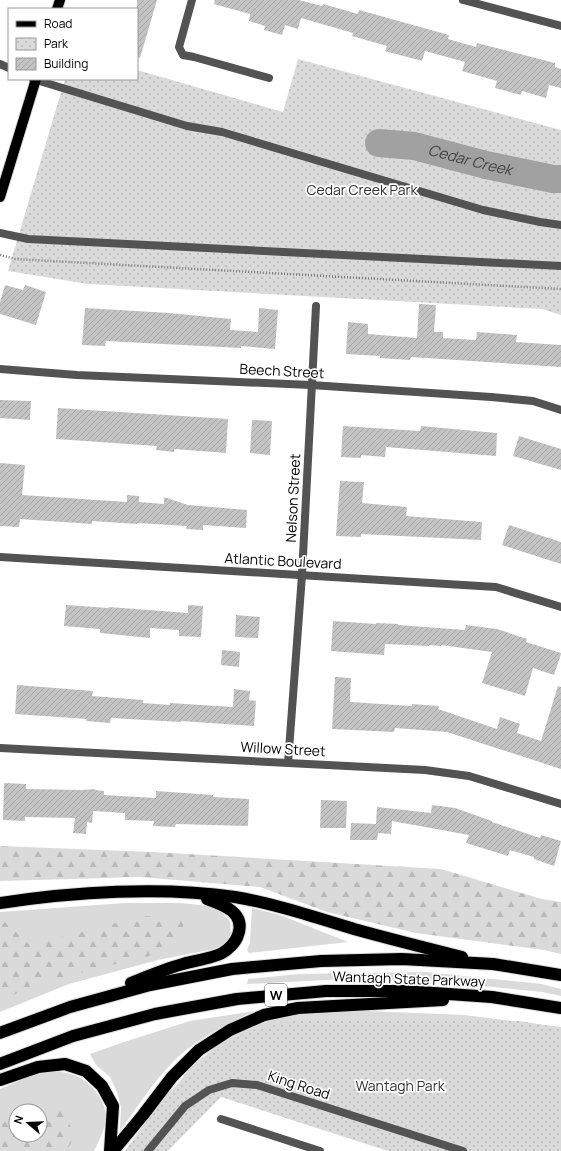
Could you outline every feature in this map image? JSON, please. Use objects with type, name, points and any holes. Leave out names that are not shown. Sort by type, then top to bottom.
[{"type":"highway","points":[[0,896],[37,897],[138,892],[191,893],[234,897],[270,904],[374,934],[493,964]]},
{"type":"highway","points":[[22,1025],[168,969],[222,953],[236,941],[240,930],[239,920],[233,912],[222,905],[191,893]]},
{"type":"highway","points":[[0,903],[37,897]]},
{"type":"highway","name":"Wantagh State Parkway","points":[[0,1033],[70,1007],[150,985],[232,969],[321,961],[388,959],[493,964],[561,975]]},
{"type":"highway","name":"Wantagh State Parkway","points":[[0,1064],[73,1036],[155,1014],[237,999],[326,991],[406,991],[492,997],[561,1008]]},
{"type":"highway","points":[[111,1151],[144,1115],[172,1076],[199,1050],[230,1030],[264,1015],[298,1008],[492,997]]},
{"type":"highway","points":[[0,1080],[38,1067],[65,1064],[86,1071],[102,1086],[113,1106],[111,1151]]},
{"type":"main road","points":[[0,197],[35,80]]},
{"type":"street","points":[[192,0],[179,47],[183,55],[269,78]]},
{"type":"street","points":[[463,0],[561,26]]},
{"type":"street","points":[[38,80],[187,126],[222,132],[483,210],[561,225]]},
{"type":"street","points":[[0,233],[36,239],[561,266]]},
{"type":"street","name":"Nelson Street","points":[[288,762],[302,575],[316,306]]},
{"type":"street","name":"Beech Street","points":[[0,368],[77,375],[311,385],[491,397],[533,401],[561,410]]},
{"type":"street","name":"Atlantic Boulevard","points":[[0,557],[496,587],[561,607]]},
{"type":"street","name":"Willow Street","points":[[0,748],[425,770],[469,776],[561,804]]},
{"type":"street","name":"King Road","points":[[148,1151],[185,1106],[209,1090],[232,1083],[257,1085],[463,1151]]},
{"type":"street","points":[[221,1119],[320,1151]]},
{"type":"path","points":[[0,255],[23,260],[561,289]]},
{"type":"green space","name":"Cedar Creek Park","points":[[298,59],[561,130],[561,315],[542,309],[88,284],[8,271],[65,80],[138,80],[138,70],[283,112]]},
{"type":"green space","points":[[0,846],[153,852],[441,869],[542,899],[561,902],[561,954],[544,950],[416,933],[327,912],[260,887],[140,877],[0,881]]},
{"type":"green space","points":[[125,903],[180,903],[210,906],[223,913],[230,922],[231,934],[225,943],[214,949],[158,960],[69,984],[0,1012],[0,912]]},
{"type":"green space","points":[[252,908],[280,915],[348,942],[249,953],[247,950],[250,943]]},
{"type":"green space","points":[[144,916],[185,919],[177,949],[35,984],[0,1002],[0,924],[5,922],[30,945]]},
{"type":"green space","points":[[426,972],[541,984],[561,989],[561,996],[542,992],[426,980],[346,979],[247,984],[248,979],[299,974]]},
{"type":"green space","points":[[255,1011],[210,1034],[179,1056],[156,1081],[120,1131],[121,1107],[117,1092],[110,1077],[96,1065],[90,1054],[190,1021]]},
{"type":"green space","points":[[366,1011],[464,1015],[561,1027],[561,1046],[238,1043],[128,1151],[191,1067],[223,1041],[273,1018],[312,1013]]},
{"type":"green space","name":"Wantagh Park","points":[[298,1020],[520,1021],[561,1028],[561,1151],[388,1151],[221,1097],[168,1151],[125,1151],[162,1099],[206,1057],[247,1031]]},
{"type":"green space","points":[[56,1071],[72,1074],[80,1078],[96,1092],[104,1105],[106,1112],[103,1131],[94,1151],[0,1151],[0,1089],[39,1072]]},
{"type":"green space","points":[[48,1108],[63,1109],[75,1137],[66,1151],[0,1151],[0,1112],[8,1110],[8,1143],[48,1143]]},
{"type":"building","points":[[137,0],[157,0],[140,58],[138,57]]},
{"type":"building","points":[[215,0],[299,0],[322,6],[323,4],[358,14],[359,10],[449,35],[448,39],[476,47],[477,43],[555,63],[555,67],[561,69],[561,88],[549,85],[546,98],[522,91],[521,95],[495,88],[497,81],[462,71],[465,62],[425,51],[422,61],[385,51],[387,46],[352,36],[353,33],[301,18],[298,29],[285,25],[282,35],[264,30],[265,26],[249,21],[250,14],[214,4]]},
{"type":"building","points":[[5,285],[23,290],[25,285],[46,292],[36,325],[0,314],[0,302]]},
{"type":"building","points":[[419,304],[436,305],[434,332],[443,332],[443,338],[476,340],[477,332],[517,335],[516,342],[561,345],[561,367],[411,357],[410,360],[346,354],[348,322],[368,324],[368,334],[417,338]]},
{"type":"building","points":[[85,308],[169,313],[231,319],[230,330],[258,332],[259,308],[278,310],[275,349],[241,346],[241,348],[106,341],[105,346],[82,345]]},
{"type":"building","points":[[0,400],[31,401],[30,420],[0,418]]},
{"type":"building","points":[[58,408],[228,419],[226,453],[174,449],[174,452],[156,450],[157,446],[56,439]]},
{"type":"building","points":[[252,420],[272,421],[270,455],[250,453]]},
{"type":"building","points":[[343,426],[420,431],[421,426],[497,433],[496,456],[386,447],[385,457],[361,455],[361,458],[341,457]]},
{"type":"building","points":[[519,436],[561,449],[561,470],[513,456]]},
{"type":"building","points":[[0,463],[25,465],[22,495],[127,502],[127,495],[139,496],[139,502],[164,504],[164,497],[188,505],[247,510],[246,528],[203,525],[203,530],[186,529],[187,526],[92,521],[92,524],[20,519],[19,527],[0,526]]},
{"type":"building","points":[[340,481],[364,482],[362,503],[407,507],[406,516],[482,522],[481,540],[361,534],[361,537],[336,536]]},
{"type":"building","points":[[509,525],[561,542],[561,564],[502,545]]},
{"type":"building","points":[[66,605],[188,613],[188,605],[203,606],[201,637],[179,636],[179,630],[150,628],[150,638],[100,633],[100,629],[64,626]]},
{"type":"building","points":[[236,615],[260,617],[258,638],[235,637]]},
{"type":"building","points":[[333,621],[398,624],[465,630],[466,625],[497,629],[527,639],[526,642],[561,654],[554,675],[533,668],[525,696],[482,683],[492,652],[441,645],[429,646],[385,644],[384,655],[331,651]]},
{"type":"building","points":[[222,650],[240,652],[239,667],[221,665]]},
{"type":"building","points":[[335,677],[351,678],[350,702],[412,706],[412,704],[439,706],[438,709],[497,729],[500,717],[520,724],[517,733],[541,741],[558,686],[561,687],[561,769],[447,732],[395,728],[394,732],[332,729]]},
{"type":"building","points":[[17,685],[93,691],[92,696],[143,700],[143,703],[233,707],[234,689],[250,691],[249,700],[256,701],[254,726],[111,718],[110,723],[86,721],[87,719],[15,714]]},
{"type":"building","points":[[4,783],[26,784],[26,789],[95,789],[104,791],[104,795],[156,798],[156,791],[249,799],[248,826],[176,824],[175,827],[153,826],[154,821],[125,820],[125,813],[93,811],[92,823],[87,822],[86,834],[73,833],[75,818],[25,817],[25,821],[3,820]]},
{"type":"building","points":[[321,800],[347,801],[346,828],[320,828]]},
{"type":"building","points":[[432,805],[455,808],[540,838],[541,835],[561,841],[554,866],[534,859],[534,857],[510,850],[508,856],[466,843],[469,835],[392,821],[391,834],[378,833],[377,840],[350,840],[351,823],[376,824],[377,807],[431,813]]},
{"type":"waterway","name":"Cedar Creek","points":[[379,143],[414,146],[486,165],[553,179],[561,179]]}]
